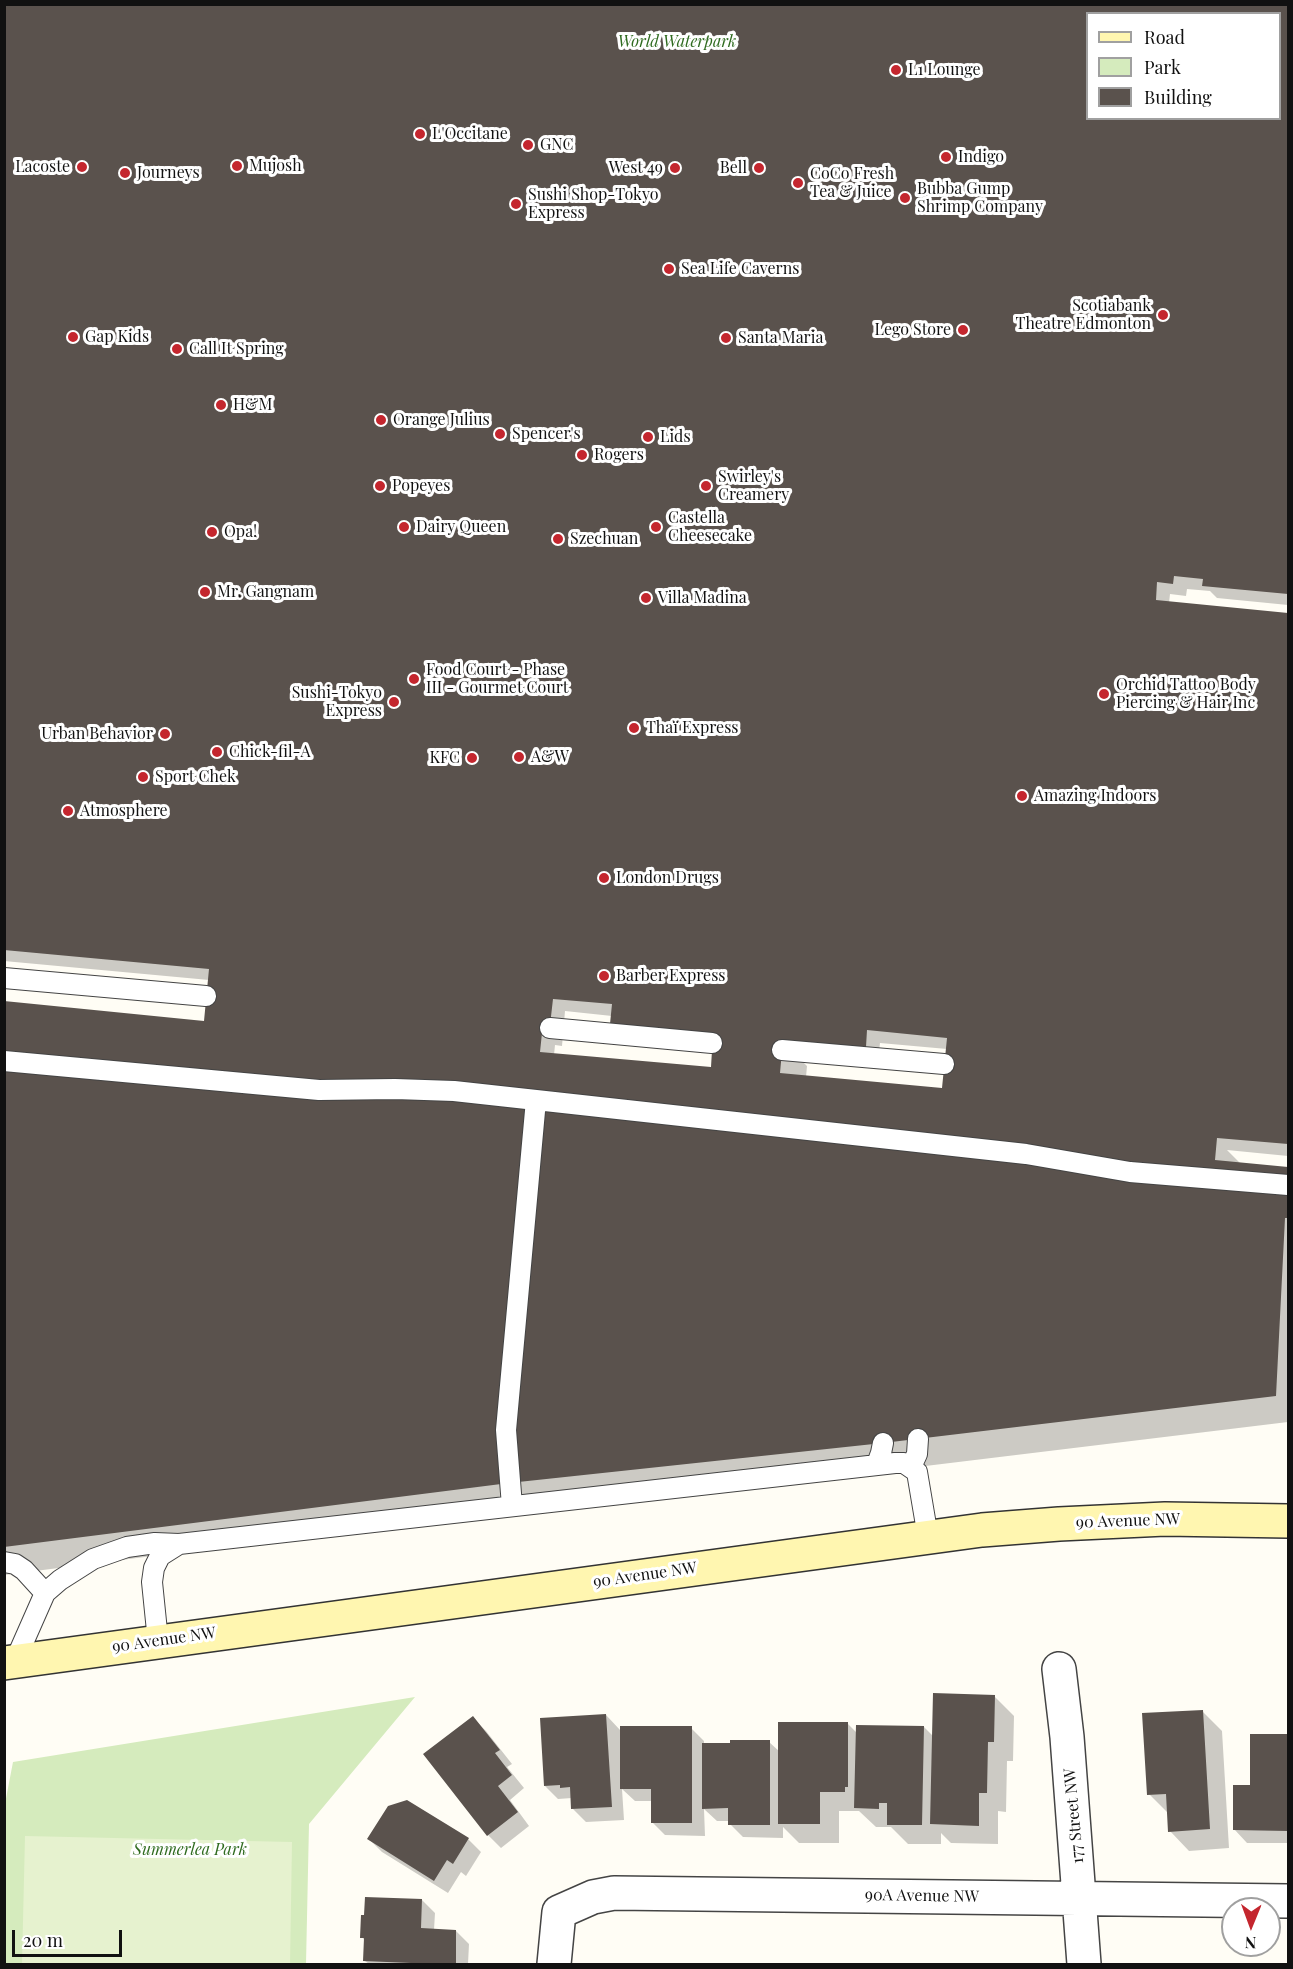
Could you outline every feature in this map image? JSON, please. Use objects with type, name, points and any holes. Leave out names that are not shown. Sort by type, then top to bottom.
[{"type":"street","name":"90 Avenue NW","points":[[10,1662],[928,1537],[1059,1524],[1165,1519],[1288,1521]]},
{"type":"street","name":"177 Street NW","points":[[1059,1669],[1067,1737],[1084,1965]]},
{"type":"street","name":"90A Avenue NW","points":[[554,1965],[559,1912],[593,1897],[614,1893],[1288,1901]]},
{"type":"lane","points":[[4,978],[206,996]]},
{"type":"lane","points":[[550,1028],[712,1043]]},
{"type":"lane","points":[[782,1050],[944,1064]]},
{"type":"lane","points":[[4,1061],[320,1090],[454,1091],[1026,1154],[1130,1172],[1288,1185]]},
{"type":"lane","points":[[512,1506],[506,1430],[536,1100]]},
{"type":"lane","points":[[911,1467],[917,1454],[918,1438]]},
{"type":"lane","points":[[877,1464],[883,1443]]},
{"type":"lane","points":[[10,1662],[45,1593],[60,1580],[93,1559],[127,1546],[155,1543],[179,1544],[877,1464],[904,1463],[916,1472],[919,1480],[928,1537]]},
{"type":"lane","points":[[158,1641],[152,1582],[154,1568],[160,1556],[179,1544]]},
{"type":"lane","points":[[4,1562],[15,1563],[45,1593]]},
{"type":"green space","name":"Summerlea Park","points":[[415,1697],[309,1824],[306,1964],[5,1964],[4,1809],[13,1762]]},
{"type":"green space","points":[[25,1836],[292,1842],[290,1964],[22,1964]]},
{"type":"building","points":[[4,4],[1288,4],[1288,594],[1202,586],[1203,579],[1174,576],[1173,584],[1157,582],[1156,600],[1288,613],[1288,1144],[1217,1138],[1215,1160],[1288,1167],[1288,1218],[1285,1218],[1276,1396],[883,1443],[509,1483],[4,1547],[4,1001],[204,1021],[209,969],[4,950]],"holes":[[[553,999],[612,1004],[610,1024],[713,1034],[711,1067],[540,1052],[542,1033],[549,1034]],[[867,1030],[947,1038],[942,1088],[780,1073],[783,1040],[866,1047]]]},
{"type":"building","points":[[933,1693],[995,1695],[994,1742],[988,1742],[987,1793],[979,1793],[979,1826],[930,1824]]},
{"type":"building","points":[[1203,1710],[1210,1829],[1168,1832],[1166,1794],[1147,1795],[1142,1713]]},
{"type":"building","points":[[606,1714],[612,1807],[571,1809],[570,1787],[544,1786],[540,1718]]},
{"type":"building","points":[[473,1716],[500,1750],[495,1753],[512,1775],[498,1786],[518,1812],[487,1836],[423,1754]]},
{"type":"building","points":[[778,1722],[848,1722],[848,1787],[845,1787],[845,1792],[820,1792],[820,1824],[778,1824]]},
{"type":"building","points":[[856,1725],[924,1726],[922,1825],[887,1825],[887,1803],[879,1803],[879,1809],[854,1808]]},
{"type":"building","points":[[620,1726],[692,1726],[692,1823],[651,1823],[651,1789],[620,1789]]},
{"type":"building","points":[[1250,1734],[1288,1734],[1288,1831],[1233,1830],[1233,1785],[1250,1785]]},
{"type":"building","points":[[730,1740],[770,1740],[770,1825],[728,1825],[728,1808],[702,1809],[702,1743],[730,1743]]},
{"type":"building","points":[[407,1800],[469,1838],[453,1864],[447,1860],[434,1881],[367,1839],[388,1806]]},
{"type":"building","points":[[365,1897],[422,1899],[421,1928],[456,1930],[456,1964],[363,1961],[364,1938],[360,1938]]},
{"type":"place","name":"L1 Lounge","points":[[896,70]]},
{"type":"place","name":"L'Occitane","points":[[420,134]]},
{"type":"place","name":"GNC","points":[[528,145]]},
{"type":"place","name":"Indigo","points":[[946,157]]},
{"type":"place","name":"Mujosh","points":[[237,166]]},
{"type":"place","name":"Lacoste","points":[[82,167]]},
{"type":"place","name":"West 49","points":[[675,168]]},
{"type":"place","name":"Bell","points":[[759,168]]},
{"type":"place","name":"Journeys","points":[[125,173]]},
{"type":"place","name":"CoCo Fresh Tea & Juice","points":[[798,183]]},
{"type":"place","name":"Bubba Gump Shrimp Company","points":[[905,198]]},
{"type":"place","name":"Sushi Shop-Tokyo Express","points":[[516,204]]},
{"type":"place","name":"Sea Life Caverns","points":[[669,269]]},
{"type":"place","name":"Scotiabank Theatre Edmonton","points":[[1163,315]]},
{"type":"place","name":"Lego Store","points":[[963,330]]},
{"type":"place","name":"Gap Kids","points":[[73,337]]},
{"type":"place","name":"Santa Maria","points":[[726,338]]},
{"type":"place","name":"Call It Spring","points":[[177,349]]},
{"type":"place","name":"H&M","points":[[221,405]]},
{"type":"place","name":"Orange Julius","points":[[381,420]]},
{"type":"place","name":"Spencer's","points":[[500,434]]},
{"type":"place","name":"Lids","points":[[648,437]]},
{"type":"place","name":"Rogers","points":[[582,455]]},
{"type":"place","name":"Popeyes","points":[[380,486]]},
{"type":"place","name":"Swirley's Creamery","points":[[706,486]]},
{"type":"place","name":"Dairy Queen","points":[[404,527]]},
{"type":"place","name":"Castella Cheesecake","points":[[656,527]]},
{"type":"place","name":"Opa!","points":[[212,532]]},
{"type":"place","name":"Szechuan","points":[[558,539]]},
{"type":"place","name":"Mr. Gangnam","points":[[205,592]]},
{"type":"place","name":"Villa Madina","points":[[646,598]]},
{"type":"place","name":"Food Court - Phase III - Gourmet Court","points":[[414,679]]},
{"type":"place","name":"Orchid Tattoo Body Piercing & Hair Inc","points":[[1104,694]]},
{"type":"place","name":"Sushi-Tokyo Express","points":[[394,702]]},
{"type":"place","name":"Thaï Express","points":[[634,728]]},
{"type":"place","name":"Urban Behavior","points":[[165,734]]},
{"type":"place","name":"Chick-fil-A","points":[[217,752]]},
{"type":"place","name":"A&W","points":[[519,757]]},
{"type":"place","name":"KFC","points":[[472,758]]},
{"type":"place","name":"Sport Chek","points":[[143,777]]},
{"type":"place","name":"Amazing Indoors","points":[[1022,796]]},
{"type":"place","name":"Atmosphere","points":[[68,811]]},
{"type":"place","name":"London Drugs","points":[[604,878]]},
{"type":"place","name":"Barber Express","points":[[604,976]]},
{"type":"park label","name":"World Waterpark","points":[[677,42]]}]
